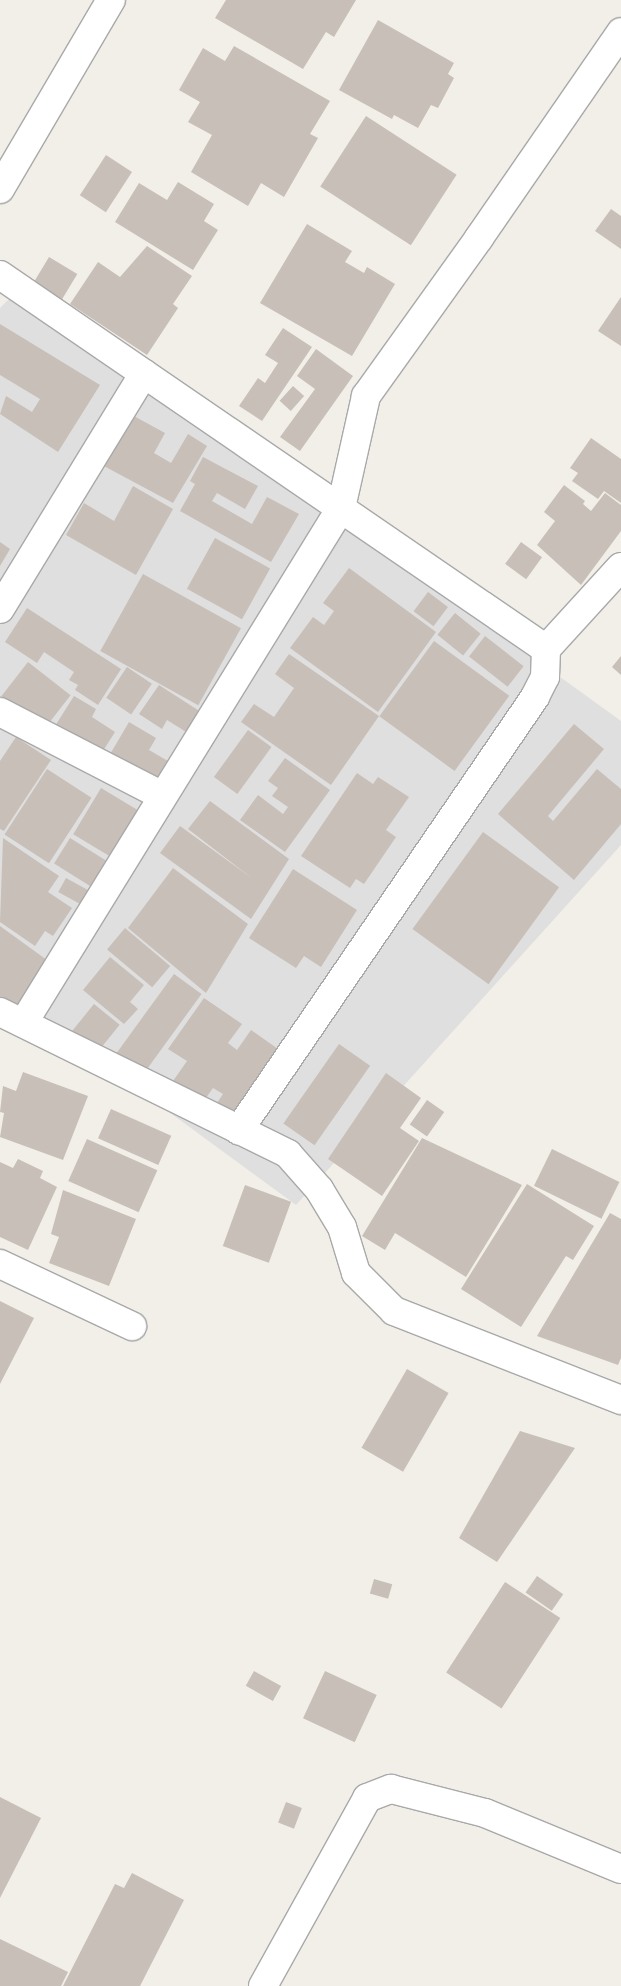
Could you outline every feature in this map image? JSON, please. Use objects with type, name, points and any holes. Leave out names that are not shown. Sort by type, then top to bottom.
[{"type":"street","points":[[0,189],[111,0]]},
{"type":"street","points":[[621,32],[479,238],[366,396],[340,508],[163,796],[12,1017],[288,1154],[320,1189],[342,1227],[356,1272],[394,1311],[621,1400]]},
{"type":"street","points":[[0,275],[546,648]]},
{"type":"street","points":[[0,609],[144,374]]},
{"type":"street","points":[[239,1130],[535,697],[545,677],[546,648],[621,567]]},
{"type":"street","points":[[0,712],[163,796]]},
{"type":"street","points":[[0,1264],[132,1326]]},
{"type":"street","points":[[263,1986],[367,1798],[391,1789],[485,1813],[621,1869]]},
{"type":"shaded area","points":[[21,287],[621,721],[621,845],[296,1205],[0,988],[0,308]]},
{"type":"building","points":[[226,0],[356,0],[334,37],[326,32],[303,69],[215,18]]},
{"type":"building","points":[[378,20],[454,63],[448,74],[454,78],[438,108],[431,105],[418,128],[394,115],[392,119],[339,90]]},
{"type":"building","points":[[234,46],[330,101],[310,134],[318,138],[284,197],[261,183],[248,206],[191,172],[212,135],[188,122],[200,102],[179,90],[203,48],[225,61]]},
{"type":"building","points":[[366,116],[457,175],[411,245],[320,186]]},
{"type":"building","points":[[106,155],[132,172],[106,212],[80,195]]},
{"type":"building","points":[[178,182],[214,204],[204,221],[218,230],[193,270],[115,222],[139,183],[167,200]]},
{"type":"building","points":[[611,209],[621,216],[621,249],[595,231]]},
{"type":"building","points":[[307,224],[352,251],[345,262],[364,273],[367,267],[395,284],[352,356],[260,303]]},
{"type":"building","points":[[147,246],[192,276],[173,304],[178,308],[147,355],[70,304],[98,262],[120,277]]},
{"type":"building","points":[[49,257],[77,274],[61,301],[33,284]]},
{"type":"building","points":[[621,297],[621,346],[598,331]]},
{"type":"building","points":[[0,324],[100,385],[58,452],[0,414],[6,396],[32,412],[40,399],[0,375]]},
{"type":"building","points":[[283,328],[312,347],[262,421],[239,406],[258,378],[265,383],[278,363],[265,355]]},
{"type":"building","points":[[316,349],[353,376],[300,451],[280,437],[315,389],[297,376]]},
{"type":"building","points":[[293,386],[304,396],[291,411],[280,401]]},
{"type":"building","points":[[132,415],[165,433],[154,453],[171,463],[188,434],[207,446],[173,503],[102,465]]},
{"type":"building","points":[[591,438],[621,459],[621,503],[604,491],[598,499],[572,481],[578,473],[570,468]]},
{"type":"building","points":[[203,457],[258,486],[245,509],[217,493],[212,501],[252,524],[267,497],[299,514],[271,562],[180,511],[195,484],[190,481]]},
{"type":"building","points":[[564,485],[585,501],[583,504],[591,511],[605,493],[621,505],[621,531],[581,585],[537,545],[555,521],[544,512]]},
{"type":"building","points":[[133,486],[173,509],[136,575],[66,535],[84,503],[114,521]]},
{"type":"building","points":[[215,538],[270,569],[242,619],[187,589]]},
{"type":"building","points":[[0,542],[10,549],[0,566]]},
{"type":"building","points":[[521,542],[542,557],[526,579],[505,564]]},
{"type":"building","points":[[349,568],[436,632],[378,712],[290,648],[313,617],[324,625],[334,611],[323,603]]},
{"type":"building","points":[[143,574],[241,628],[198,705],[100,651]]},
{"type":"building","points":[[428,592],[448,607],[434,626],[414,611]]},
{"type":"building","points":[[27,608],[121,669],[98,705],[75,690],[78,685],[69,680],[74,672],[44,652],[37,663],[5,642]]},
{"type":"building","points":[[455,613],[481,634],[463,656],[437,635]]},
{"type":"building","points":[[485,636],[524,666],[508,687],[469,656]]},
{"type":"building","points":[[434,641],[509,696],[455,771],[379,716]]},
{"type":"building","points":[[289,654],[379,716],[331,785],[241,722],[254,704],[274,717],[294,688],[275,674]]},
{"type":"building","points":[[621,656],[621,675],[612,667]]},
{"type":"building","points":[[28,662],[71,695],[44,729],[2,696]]},
{"type":"building","points":[[127,667],[152,684],[131,714],[106,698]]},
{"type":"building","points":[[159,685],[204,714],[191,735],[167,720],[162,729],[139,714]]},
{"type":"building","points":[[74,696],[96,709],[92,717],[115,732],[101,754],[55,726]]},
{"type":"building","points":[[129,722],[156,738],[149,750],[173,764],[160,786],[109,756]]},
{"type":"building","points":[[574,724],[604,749],[548,816],[553,821],[597,769],[621,789],[621,824],[574,880],[498,814]]},
{"type":"building","points":[[248,730],[271,747],[237,794],[214,777]]},
{"type":"building","points":[[16,737],[51,760],[4,831],[0,829],[0,761]]},
{"type":"building","points":[[285,758],[330,790],[285,852],[240,820],[258,795],[283,814],[288,807],[272,796],[278,788],[268,781]]},
{"type":"building","points":[[47,769],[91,798],[49,863],[5,834]]},
{"type":"building","points":[[357,773],[373,784],[378,777],[409,797],[386,830],[396,837],[364,884],[356,879],[350,888],[301,856]]},
{"type":"building","points":[[101,788],[144,814],[116,860],[73,834]]},
{"type":"building","points":[[210,801],[289,859],[251,919],[160,853],[180,826],[253,879],[188,829]]},
{"type":"building","points":[[483,832],[559,887],[489,984],[412,929]]},
{"type":"building","points":[[3,838],[59,876],[48,892],[72,908],[53,936],[45,931],[35,946],[0,922]]},
{"type":"building","points":[[70,838],[112,864],[96,889],[54,863]]},
{"type":"building","points":[[173,868],[248,924],[206,993],[128,928]]},
{"type":"building","points":[[293,869],[357,910],[321,967],[304,956],[296,968],[249,938]]},
{"type":"building","points":[[66,878],[89,891],[81,905],[58,892]]},
{"type":"building","points":[[0,926],[51,963],[12,1017],[0,1008]]},
{"type":"building","points":[[125,928],[170,966],[152,987],[107,949]]},
{"type":"building","points":[[110,957],[144,985],[130,1002],[138,1009],[124,1024],[83,990]]},
{"type":"building","points":[[174,974],[202,994],[143,1075],[115,1055]]},
{"type":"building","points":[[204,998],[242,1024],[228,1043],[237,1050],[251,1030],[278,1049],[228,1120],[213,1109],[223,1094],[213,1088],[203,1102],[173,1081],[187,1061],[168,1049]]},
{"type":"building","points":[[94,1004],[120,1025],[97,1053],[71,1032]]},
{"type":"building","points":[[339,1044],[370,1066],[314,1145],[283,1123]]},
{"type":"building","points":[[23,1072],[88,1096],[63,1160],[0,1137],[4,1113],[0,1112],[3,1086],[16,1091]]},
{"type":"building","points":[[386,1073],[421,1098],[400,1128],[419,1141],[382,1196],[328,1159]]},
{"type":"building","points":[[427,1100],[444,1112],[427,1137],[410,1125]]},
{"type":"building","points":[[111,1109],[171,1136],[158,1165],[98,1138]]},
{"type":"building","points":[[422,1138],[522,1185],[466,1277],[395,1233],[385,1250],[362,1236]]},
{"type":"building","points":[[87,1139],[157,1170],[139,1212],[68,1181]]},
{"type":"building","points":[[552,1149],[619,1182],[601,1219],[534,1186]]},
{"type":"building","points":[[18,1159],[43,1171],[40,1178],[57,1187],[28,1250],[0,1237],[0,1162],[13,1168]]},
{"type":"building","points":[[527,1184],[594,1226],[573,1260],[566,1256],[521,1327],[461,1289]]},
{"type":"building","points":[[245,1185],[291,1202],[269,1263],[223,1246]]},
{"type":"building","points":[[63,1190],[136,1219],[109,1286],[49,1263],[59,1237],[51,1234]]},
{"type":"building","points":[[610,1213],[621,1219],[621,1358],[618,1365],[537,1336]]},
{"type":"building","points":[[0,1301],[34,1318],[0,1384]]},
{"type":"building","points":[[407,1369],[449,1393],[403,1472],[362,1448]]},
{"type":"building","points":[[520,1431],[575,1448],[497,1562],[459,1538]]},
{"type":"building","points":[[537,1576],[563,1594],[552,1611],[526,1592]]},
{"type":"building","points":[[374,1579],[392,1584],[388,1599],[370,1593]]},
{"type":"building","points":[[505,1582],[560,1618],[502,1709],[446,1673]]},
{"type":"building","points":[[254,1671],[281,1686],[273,1701],[246,1686]]},
{"type":"building","points":[[325,1671],[377,1695],[355,1742],[303,1718]]},
{"type":"building","points":[[0,1797],[41,1818],[0,1898]]},
{"type":"building","points":[[286,1802],[302,1808],[294,1829],[278,1823]]},
{"type":"building","points":[[132,1873],[184,1900],[140,1986],[63,1986],[115,1884],[124,1888]]},
{"type":"building","points":[[0,1939],[68,1972],[61,1986],[0,1986]]}]
